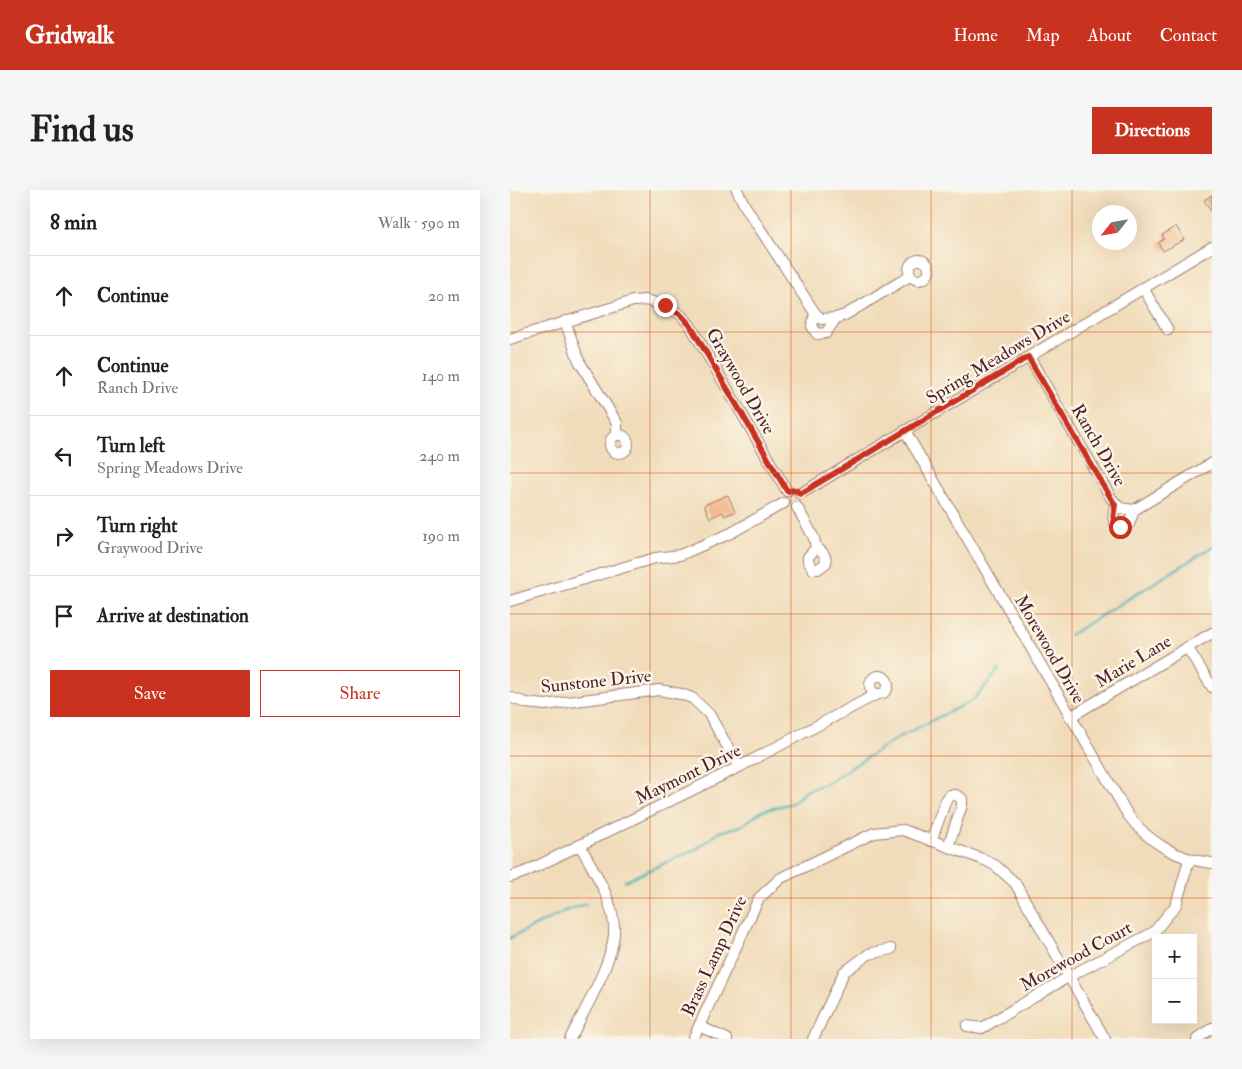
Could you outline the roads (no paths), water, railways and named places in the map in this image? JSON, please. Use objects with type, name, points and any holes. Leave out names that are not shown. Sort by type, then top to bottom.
[{"type":"street","points":[[738,190],[745,206],[815,313],[821,319],[836,318],[873,300],[910,276]]},
{"type":"street","name":"Spring Meadows Drive","points":[[800,494],[1212,247]]},
{"type":"street","points":[[1143,288],[1168,330]]},
{"type":"street","name":"Graywood Drive","points":[[510,339],[633,301],[645,300],[665,305],[681,315],[690,325],[787,491]]},
{"type":"street","points":[[815,313],[812,326],[817,334],[826,333],[836,318]]},
{"type":"street","points":[[565,321],[579,361],[617,423],[617,435]]},
{"type":"street","name":"Ranch Drive","points":[[1028,357],[1115,505],[1125,510],[1134,510]]},
{"type":"street","name":"Morewood Drive","points":[[905,432],[1070,718],[1138,828],[1148,838],[1189,860]]},
{"type":"street","points":[[1115,505],[1113,519],[1116,525],[1120,527],[1129,524],[1134,510],[1212,463]]},
{"type":"street","points":[[796,490],[800,494],[801,502],[797,507],[788,507],[784,503],[783,498],[787,491],[796,490]]},
{"type":"street","points":[[510,601],[655,558],[680,555],[731,533],[784,503]]},
{"type":"street","points":[[797,507],[814,538],[816,548]]},
{"type":"street","points":[[510,594],[524,596]]},
{"type":"street","name":"Marie Lane","points":[[1070,718],[1212,633]]},
{"type":"street","points":[[1188,647],[1212,687]]},
{"type":"street","name":"Sunstone Drive","points":[[510,697],[526,703],[545,705],[659,690],[681,694],[692,698],[709,714],[739,767]]},
{"type":"street","name":"Maymont Drive","points":[[510,877],[739,767],[877,694]]},
{"type":"street","points":[[931,841],[946,800],[950,795],[956,795],[962,799],[962,805],[948,847]]},
{"type":"street","name":"Brass Lamp Drive","points":[[693,1039],[759,898],[772,885],[781,878],[874,833],[903,830],[990,863],[1015,882],[1068,977],[1106,1039]]},
{"type":"street","points":[[570,1039],[608,957],[614,936],[614,924],[606,896],[580,845]]},
{"type":"street","points":[[1189,860],[1212,863]]},
{"type":"street","name":"Morewood Court","points":[[966,1026],[982,1028],[1068,977],[1132,944],[1162,924],[1176,905],[1189,860]]},
{"type":"street","points":[[813,1039],[844,972],[869,954],[891,949]]},
{"type":"street","points":[[699,1026],[727,1039]]},
{"type":"street","points":[[1197,1039],[1212,1028]]},
{"type":"waterway","points":[[1070,635],[1212,547]]},
{"type":"waterway","points":[[625,881],[698,848],[719,832],[741,826],[762,811],[792,803],[806,791],[827,783],[899,737],[973,700],[1000,669]]},
{"type":"waterway","points":[[510,938],[567,910],[586,904]]}]
